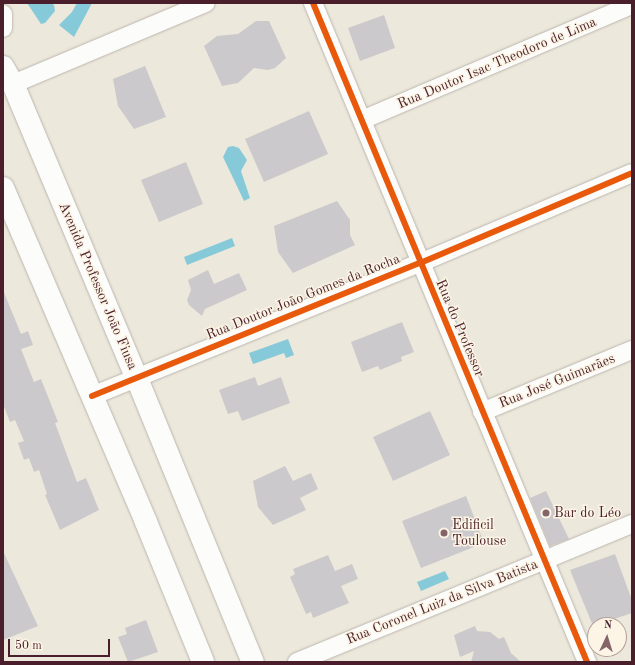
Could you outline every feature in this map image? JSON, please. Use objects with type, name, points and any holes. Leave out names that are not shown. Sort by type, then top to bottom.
[{"type":"main road","name":"Avenida Professor João Fiusa","points":[[8,75],[136,376],[253,662]]},
{"type":"main road","points":[[3,188],[203,662]]},
{"type":"street","points":[[8,75],[206,3]]},
{"type":"street","name":"Rua do Professor","points":[[313,3],[587,662]]},
{"type":"street","name":"Rua Doutor Isac Theodoro de Lima","points":[[362,120],[632,5]]},
{"type":"street","points":[[3,14],[3,28]]},
{"type":"street","name":"Rua Doutor João Gomes da Rocha","points":[[92,396],[136,376],[420,263],[632,173]]},
{"type":"street","name":"Rua José Guimarães","points":[[482,412],[632,350]]},
{"type":"street","name":"Rua Coronel Luiz da Silva Batista","points":[[297,662],[632,524]]},
{"type":"water","points":[[27,3],[51,3],[54,5],[55,11],[45,23],[41,24]]},
{"type":"water","points":[[77,3],[92,3],[74,37],[59,25],[72,12]]},
{"type":"water","points":[[233,146],[239,148],[247,160],[241,171],[250,198],[244,201],[223,157],[228,147]]},
{"type":"water","points":[[232,238],[235,246],[187,265],[184,257]]},
{"type":"water","points":[[288,339],[294,355],[286,358],[284,353],[253,364],[249,353]]},
{"type":"water","points":[[445,571],[449,579],[421,591],[417,582]]},
{"type":"building","points":[[384,15],[395,48],[360,61],[348,28]]},
{"type":"building","points":[[256,21],[269,21],[286,58],[275,68],[268,70],[254,68],[238,83],[222,86],[204,46],[217,36],[238,34]]},
{"type":"building","points":[[145,66],[166,117],[134,129],[118,106],[113,79]]},
{"type":"building","points":[[309,111],[328,154],[264,182],[245,139]]},
{"type":"building","points":[[186,162],[203,204],[159,222],[141,180]]},
{"type":"building","points":[[337,201],[350,220],[350,235],[355,245],[293,273],[278,252],[274,226]]},
{"type":"building","points":[[208,270],[214,284],[239,273],[247,290],[205,309],[202,316],[189,305],[187,300],[191,290],[188,280]]},
{"type":"building","points":[[3,290],[21,334],[28,331],[33,345],[21,349],[34,382],[41,379],[58,422],[55,423],[77,482],[86,478],[99,510],[60,530],[45,495],[47,494],[39,470],[34,472],[29,458],[24,460],[18,443],[24,441],[15,420],[10,422],[3,404]]},
{"type":"building","points":[[402,322],[414,352],[401,357],[402,361],[380,370],[378,366],[362,372],[351,342]]},
{"type":"building","points":[[255,377],[258,386],[281,377],[290,403],[242,421],[238,411],[228,414],[219,390]]},
{"type":"building","points":[[430,411],[450,455],[393,481],[373,437]]},
{"type":"building","points":[[285,466],[293,481],[311,473],[318,489],[300,498],[306,510],[273,525],[258,507],[253,481]]},
{"type":"building","name":"Bar do Léo","points":[[546,491],[569,539],[550,546],[530,498]]},
{"type":"building","name":"Edificil Toulouse","points":[[466,496],[484,543],[421,568],[402,521]]},
{"type":"building","points":[[3,551],[38,626],[3,640]]},
{"type":"building","points":[[615,554],[632,600],[632,613],[620,617],[589,617],[570,570]]},
{"type":"building","points":[[328,555],[335,571],[352,564],[358,579],[341,586],[349,603],[313,618],[311,612],[306,614],[290,577],[295,574],[293,569]]},
{"type":"building","points":[[146,620],[158,652],[128,662],[118,637],[127,634],[125,628]]},
{"type":"building","points":[[475,626],[477,631],[490,632],[499,639],[504,637],[511,653],[521,662],[471,662],[474,651],[460,657],[454,635]]},
{"type":"cycle path","points":[[313,3],[587,662]]},
{"type":"cycle path","points":[[92,396],[420,263],[632,173]]},
{"type":"place","name":"Bar do Léo","points":[[546,513]]},
{"type":"place","name":"Edificil Toulouse","points":[[444,533]]}]
